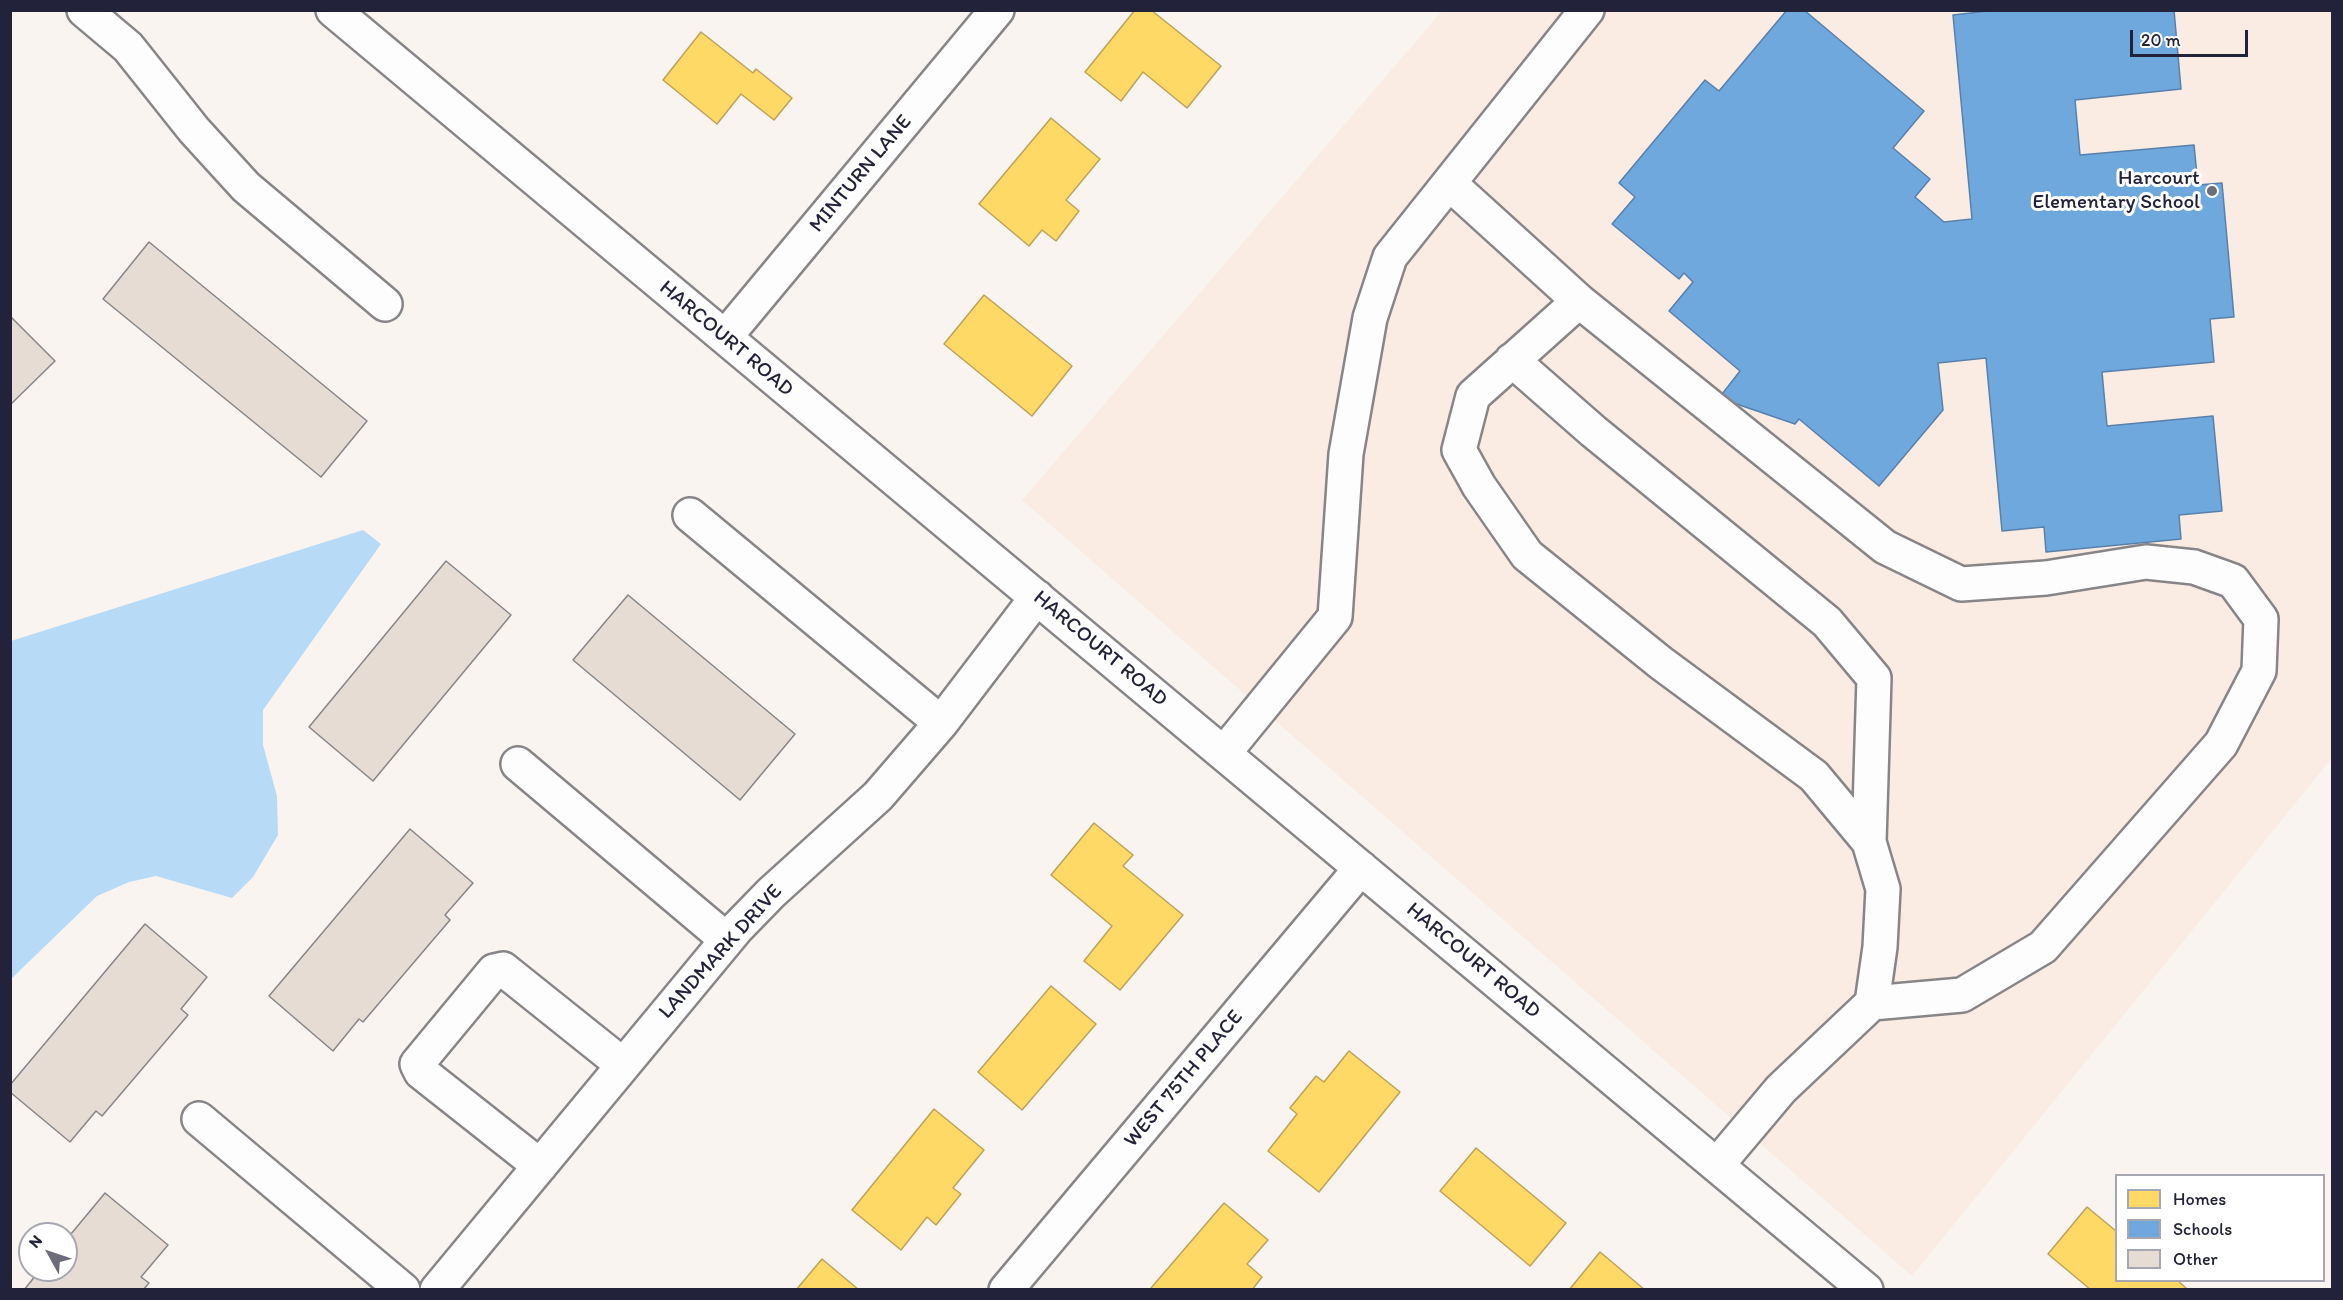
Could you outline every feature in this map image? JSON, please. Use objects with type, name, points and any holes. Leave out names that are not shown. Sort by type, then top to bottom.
[{"type":"street","points":[[84,10],[128,47],[194,130],[246,188],[385,304]]},
{"type":"street","name":"HARCOURT ROAD","points":[[333,10],[1866,1290]]},
{"type":"street","name":"MINTURN LANE","points":[[725,337],[997,10]]},
{"type":"street","points":[[1224,753],[1335,617],[1346,454],[1370,318],[1390,257],[1587,10]]},
{"type":"street","points":[[1449,183],[1579,302],[1885,548],[1961,584],[2046,578],[2146,562],[2194,567],[2233,581],[2261,619],[2259,671],[2221,744],[2043,946],[1962,995],[1872,1003],[1781,1089],[1717,1165]]},
{"type":"street","points":[[1579,302],[1473,396],[1459,450],[1479,486],[1527,555],[1661,663],[1814,776],[1869,842]]},
{"type":"street","points":[[1512,360],[1593,431],[1827,622],[1874,678],[1869,842],[1883,889],[1880,947],[1872,1003]]},
{"type":"street","points":[[690,515],[941,723]]},
{"type":"street","name":"LANDMARK DRIVE","points":[[437,1290],[727,940],[771,893],[879,796],[941,723],[1037,597]]},
{"type":"street","points":[[518,764],[727,940]]},
{"type":"street","name":"WEST 75TH PLACE","points":[[1006,1290],[1361,868]]},
{"type":"street","points":[[540,1166],[421,1072],[417,1064],[494,971],[503,969],[623,1065]]},
{"type":"street","points":[[199,1119],[403,1290]]},
{"type":"shaded area","points":[[1442,11],[2332,11],[2332,758],[1912,1276],[1022,500]]},
{"type":"water","points":[[363,530],[381,544],[263,710],[263,745],[277,796],[278,835],[253,877],[232,898],[156,876],[129,882],[97,896],[11,979],[11,641]]},
{"type":"building: Homes","points":[[1135,10],[1151,10],[1221,66],[1187,108],[1143,72],[1121,101],[1085,72]]},
{"type":"building: Homes","points":[[701,32],[753,73],[756,69],[792,98],[774,120],[741,94],[717,124],[663,80]]},
{"type":"building: Homes","points":[[1051,118],[1100,159],[1066,200],[1079,211],[1056,241],[1042,230],[1029,246],[979,204]]},
{"type":"building: Homes","points":[[984,295],[1072,366],[1032,416],[944,344]]},
{"type":"building: Homes","points":[[1094,823],[1133,855],[1123,866],[1183,915],[1120,990],[1084,961],[1112,926],[1051,875]]},
{"type":"building: Homes","points":[[1051,986],[1096,1024],[1022,1110],[978,1072]]},
{"type":"building: Homes","points":[[1349,1051],[1400,1092],[1319,1192],[1268,1151],[1297,1114],[1290,1108],[1316,1076],[1324,1082]]},
{"type":"building: Homes","points":[[934,1109],[984,1150],[953,1188],[961,1194],[936,1225],[927,1217],[901,1250],[852,1210]]},
{"type":"building: Homes","points":[[1476,1148],[1566,1223],[1530,1266],[1440,1191]]},
{"type":"building: Homes","points":[[1224,1203],[1268,1240],[1247,1264],[1262,1277],[1252,1290],[1153,1290],[1151,1288]]},
{"type":"building: Homes","points":[[2087,1207],[2115,1230],[2115,1282],[2179,1282],[2186,1288],[2184,1290],[2091,1290],[2048,1254]]},
{"type":"building: Homes","points":[[1600,1252],[1645,1290],[1569,1290]]},
{"type":"building: Homes","points":[[822,1259],[859,1290],[796,1290]]},
{"type":"building: Schools","points":[[1787,10],[1804,10],[1924,111],[1893,148],[1930,179],[1915,197],[1944,222],[1972,219],[1953,15],[1996,10],[2174,10],[2181,89],[2075,100],[2080,155],[2194,145],[2198,185],[2222,183],[2234,317],[2210,319],[2214,362],[2102,372],[2107,426],[2213,416],[2222,511],[2179,515],[2181,539],[2046,552],[2044,527],[2002,531],[1986,358],[1938,363],[1943,410],[1879,486],[1799,419],[1795,424],[1719,398],[1740,371],[1669,311],[1693,282],[1684,273],[1679,279],[1612,224],[1635,197],[1619,183],[1705,80],[1719,91]]},
{"type":"building: Other","points":[[149,242],[367,421],[321,477],[103,299]]},
{"type":"building: Other","points":[[10,316],[55,361],[10,405]]},
{"type":"building: Other","points":[[446,561],[511,615],[373,781],[309,727]]},
{"type":"building: Other","points":[[628,595],[795,734],[740,800],[573,660]]},
{"type":"building: Other","points":[[410,829],[473,883],[445,915],[450,920],[363,1022],[359,1019],[333,1051],[269,996]]},
{"type":"building: Other","points":[[145,924],[207,977],[181,1009],[188,1015],[102,1116],[96,1111],[70,1142],[10,1092],[10,1085]]},
{"type":"building: Other","points":[[105,1193],[168,1245],[141,1277],[149,1283],[143,1290],[24,1290],[30,1282],[78,1282],[78,1226]]},
{"type":"place","name":"Harcourt Elementary School","points":[[2212,191]]}]
